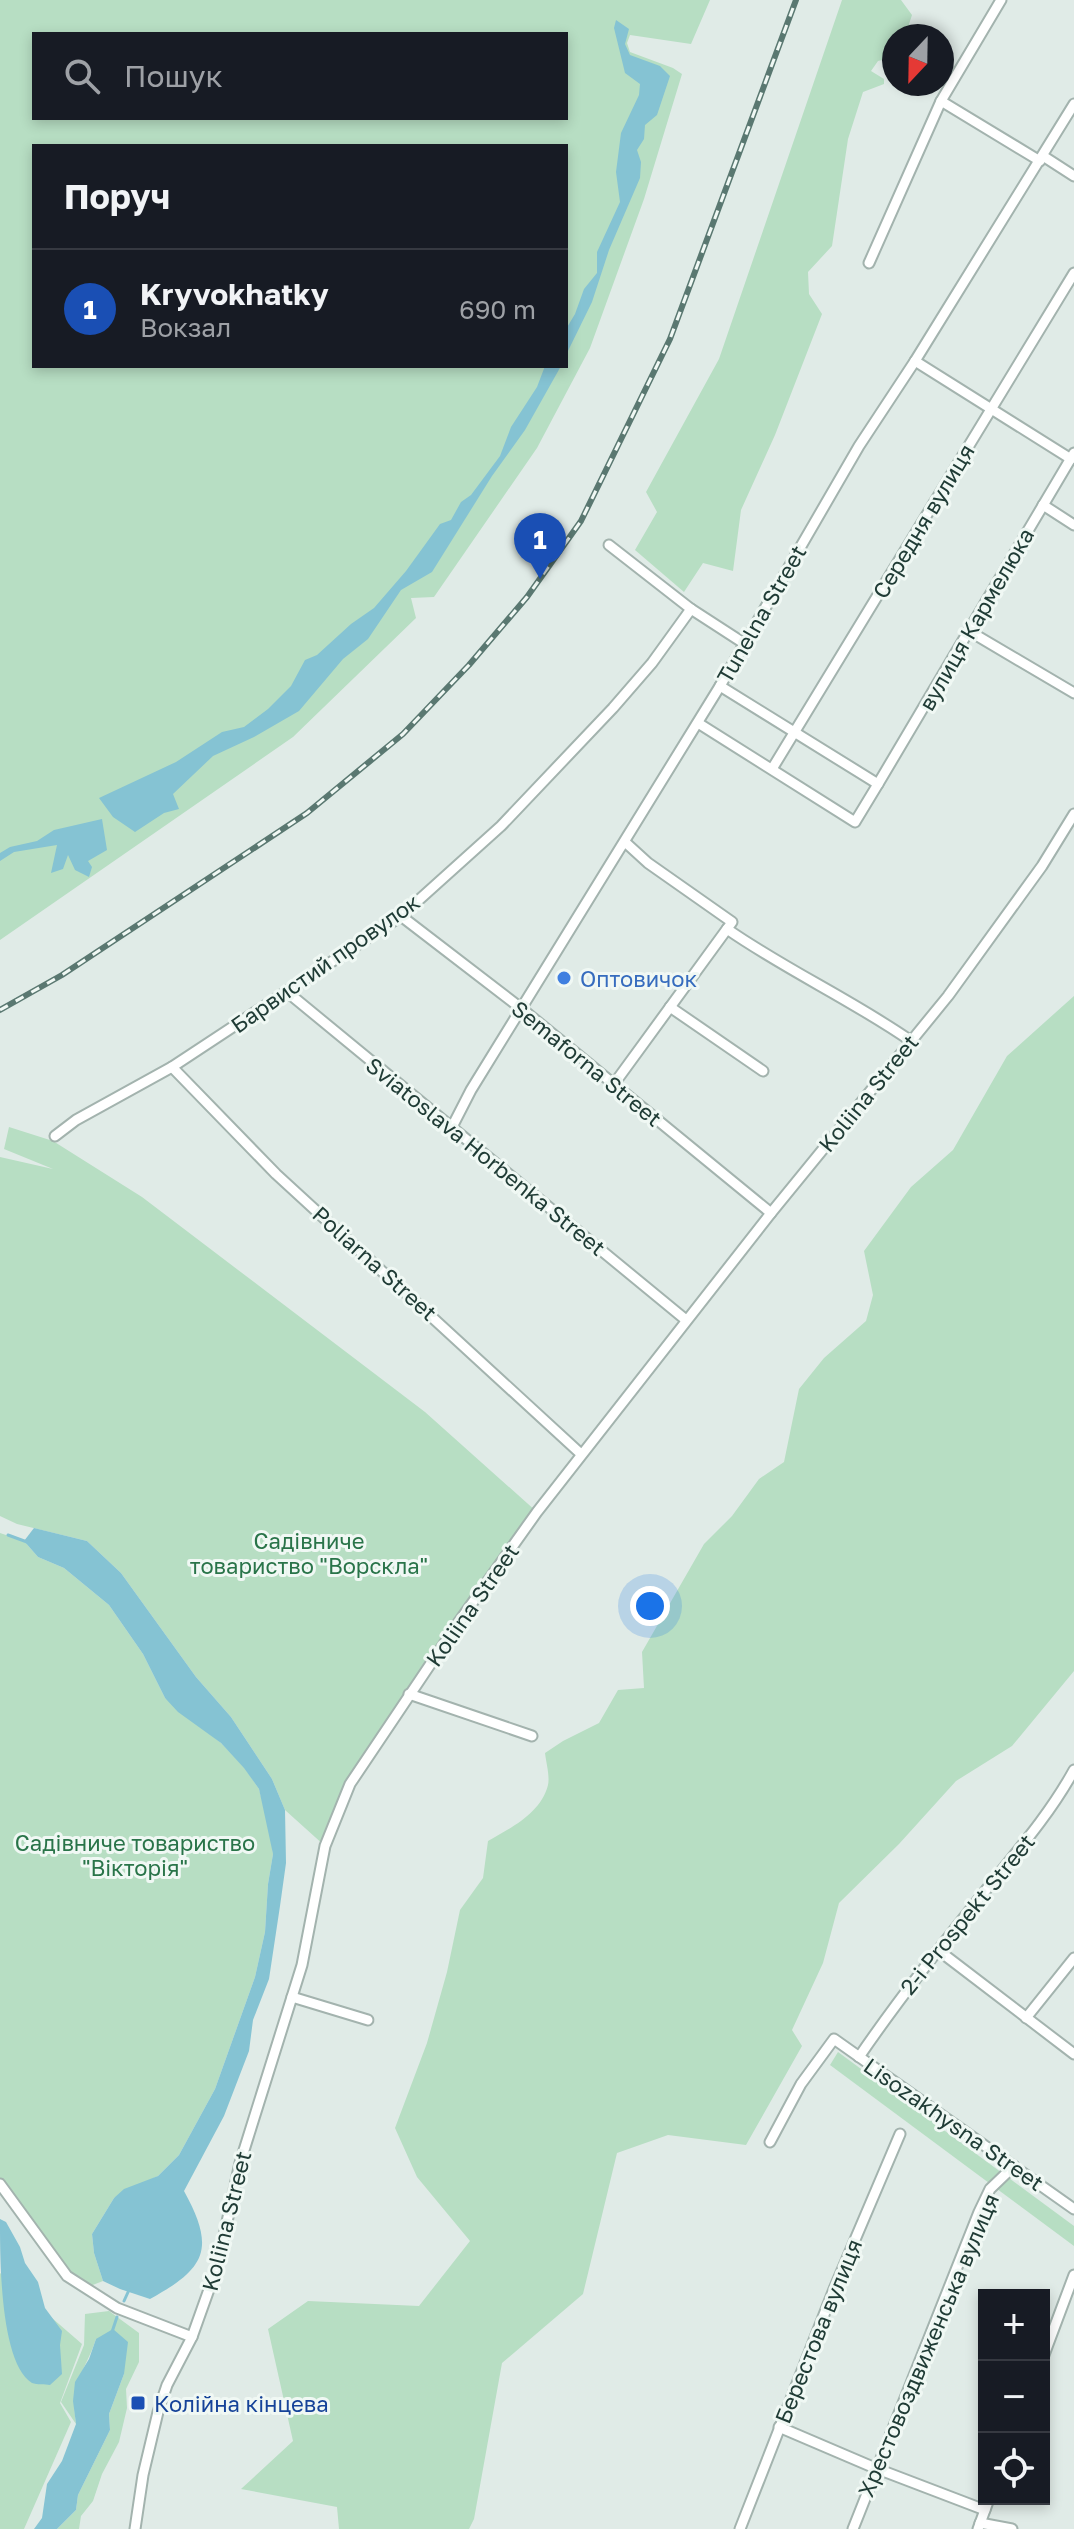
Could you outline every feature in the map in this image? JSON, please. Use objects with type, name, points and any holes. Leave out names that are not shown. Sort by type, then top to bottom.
[{"type":"street","points":[[869,263],[941,101],[1001,0]]},
{"type":"street","points":[[941,101],[1074,176]]},
{"type":"street","name":"Tunelna Street","points":[[452,1127],[471,1090],[698,723],[859,446],[1074,104]]},
{"type":"street","name":"Середня вулиця","points":[[772,769],[1074,273]]},
{"type":"street","points":[[915,361],[1072,456]]},
{"type":"street","name":"вулиця Кармелюка","points":[[772,769],[855,822],[1072,456]]},
{"type":"street","points":[[1043,505],[1074,525]]},
{"type":"street","points":[[609,545],[691,609],[745,644]]},
{"type":"street","name":"Барвистий провулок","points":[[55,1136],[76,1120],[172,1067],[401,916],[501,826],[603,719],[652,663],[691,609]]},
{"type":"street","points":[[969,631],[1074,693]]},
{"type":"street","points":[[720,686],[878,784]]},
{"type":"street","points":[[698,723],[772,769]]},
{"type":"street","name":"Koliina Street","points":[[135,2529],[143,2475],[158,2412],[167,2385],[192,2337],[217,2267],[243,2151],[302,1965],[325,1846],[350,1784],[495,1571],[581,1454],[771,1213],[948,996],[1025,890],[1074,814]]},
{"type":"street","points":[[614,1084],[732,922],[648,863],[625,842]]},
{"type":"street","name":"Semaforna Street","points":[[401,916],[522,1009],[771,1213]]},
{"type":"street","points":[[727,929],[766,956],[911,1041]]},
{"type":"street","name":"Sviatoslava Horbenka Street","points":[[286,991],[686,1320]]},
{"type":"street","points":[[670,1007],[763,1071]]},
{"type":"street","name":"Poliarna Street","points":[[172,1067],[276,1174],[581,1454]]},
{"type":"street","points":[[409,1694],[532,1736]]},
{"type":"street","name":"2-i Prospekt Street","points":[[859,2057],[896,2003],[1024,1843],[1074,1771]]},
{"type":"street","points":[[938,1950],[1074,2054]]},
{"type":"street","points":[[1026,2018],[1074,1958]]},
{"type":"street","points":[[292,1997],[368,2020]]},
{"type":"street","name":"Lisozakhysna Street","points":[[770,2142],[801,2084],[834,2039],[1074,2209]]},
{"type":"street","name":"Берестова вулиця","points":[[740,2529],[900,2134]]},
{"type":"street","name":"Хрестовоздвиженська вулиця","points":[[853,2529],[979,2212],[990,2189],[1014,2166]]},
{"type":"street","points":[[0,2184],[67,2276],[117,2308],[192,2337]]},
{"type":"street","points":[[1050,2339],[1074,2275]]},
{"type":"street","points":[[779,2427],[985,2510]]},
{"type":"street","points":[[987,2505],[979,2526],[1012,2529]]},
{"type":"green space","points":[[0,0],[710,0],[691,44],[630,35],[627,43],[630,52],[682,74],[644,199],[590,348],[537,448],[434,597],[411,598],[416,618],[293,737],[0,940]]},
{"type":"green space","points":[[842,0],[901,0],[912,15],[909,24],[882,24],[882,60],[871,71],[882,78],[882,85],[863,92],[848,139],[832,246],[808,272],[809,294],[822,314],[775,435],[741,510],[733,571],[703,563],[684,592],[635,550],[657,512],[646,492],[719,359]]},
{"type":"green space","points":[[1074,996],[1074,1671],[1012,1746],[956,1781],[899,1844],[839,1903],[823,1963],[792,2030],[802,2046],[746,2145],[668,2135],[617,2153],[583,2294],[502,2363],[474,2519],[469,2529],[339,2529],[337,2507],[241,2489],[293,2441],[268,2329],[308,2301],[419,2306],[470,2241],[417,2177],[395,2128],[427,2043],[460,1910],[483,1878],[488,1841],[524,1819],[539,1804],[548,1781],[545,1753],[599,1723],[618,1690],[644,1688],[642,1652],[704,1544],[732,1516],[759,1479],[784,1462],[799,1389],[824,1358],[866,1321],[873,1295],[864,1251],[911,1187],[953,1150],[1007,1056]]},
{"type":"green space","name":"Садівниче товариство \"Ворскла\"","points":[[9,1127],[53,1141],[142,1197],[425,1412],[537,1512],[362,1764],[325,1846],[285,1810],[272,1779],[231,1717],[196,1677],[121,1573],[87,1541],[17,1524],[0,1516],[0,1157],[53,1169],[4,1149]]},
{"type":"green space","name":"Садівниче товариство \"Вікторія\"","points":[[0,1533],[24,1541],[38,1557],[64,1568],[109,1605],[143,1654],[165,1698],[221,1743],[244,1767],[259,1789],[271,1834],[273,1854],[265,1932],[255,1977],[215,2089],[179,2155],[158,2176],[114,2198],[92,2234],[103,2281],[85,2288],[67,2276],[0,2184]]},
{"type":"green space","points":[[838,2052],[1074,2226],[1074,2246],[830,2065]]},
{"type":"green space","points":[[0,2273],[82,2344],[60,2403],[71,2422],[24,2529],[0,2529]]},
{"type":"green space","points":[[109,2311],[139,2333],[139,2362],[126,2389],[127,2408],[119,2442],[102,2474],[93,2501],[81,2516],[79,2529],[57,2529],[76,2510],[78,2495],[110,2430],[109,2414],[124,2374],[96,2339],[76,2387],[76,2424],[61,2402],[84,2345],[85,2314]]},
{"type":"water","points":[[616,20],[629,29],[625,44],[630,55],[660,66],[670,76],[657,115],[645,125],[644,139],[637,150],[641,162],[640,178],[609,250],[592,302],[568,351],[568,326],[584,289],[597,273],[597,252],[620,202],[616,172],[621,133],[639,95],[640,84],[625,73],[614,28]]},
{"type":"water","points":[[544,368],[560,368],[525,430],[492,476],[432,572],[401,590],[368,639],[343,659],[299,711],[213,756],[173,794],[179,809],[164,813],[135,832],[113,817],[99,798],[176,762],[222,732],[244,727],[291,686],[305,660],[317,655],[374,608],[440,524],[451,520],[461,502],[471,495],[500,456],[511,427],[537,387]]},
{"type":"water","points":[[102,819],[107,850],[88,861],[92,867],[89,877],[75,870],[68,855],[63,869],[51,873],[57,845],[14,852],[0,861],[0,853],[10,847],[37,841],[54,830]]},
{"type":"water","points":[[34,1528],[87,1541],[121,1573],[196,1677],[231,1717],[272,1779],[285,1810],[286,1863],[269,1979],[253,2020],[249,2051],[224,2116],[184,2191],[200,2228],[200,2255],[183,2277],[150,2299],[103,2281],[92,2234],[114,2198],[124,2189],[158,2176],[179,2155],[215,2089],[255,1977],[265,1932],[273,1854],[259,1789],[244,1768],[221,1743],[178,1712],[165,1698],[143,1654],[109,1605],[64,1568],[38,1557],[24,1541]]},
{"type":"water","points":[[0,2219],[6,2222],[20,2247],[25,2263],[38,2282],[45,2308],[62,2331],[62,2374],[50,2385],[32,2383],[21,2372],[14,2355],[4,2309]]},
{"type":"water","points":[[113,2329],[128,2342],[124,2374],[109,2414],[110,2430],[78,2495],[76,2510],[57,2529],[34,2529],[42,2518],[47,2484],[62,2461],[76,2424],[73,2401],[75,2382],[89,2359],[96,2339]]},
{"type":"waterway","points":[[8,1535],[27,1542]]},
{"type":"waterway","points":[[124,2301],[129,2290]]},
{"type":"waterway","points":[[112,2332],[117,2317]]},
{"type":"railway","points":[[0,1010],[62,975],[307,813],[403,734],[469,665],[527,597],[581,521],[670,339],[796,0]]},
{"type":"place","name":"Kryvokhatky","points":[[540,579]]},
{"type":"place","name":"Оптовичок","points":[[564,978]]},
{"type":"place","name":"Колійна кінцева","points":[[138,2403]]}]
